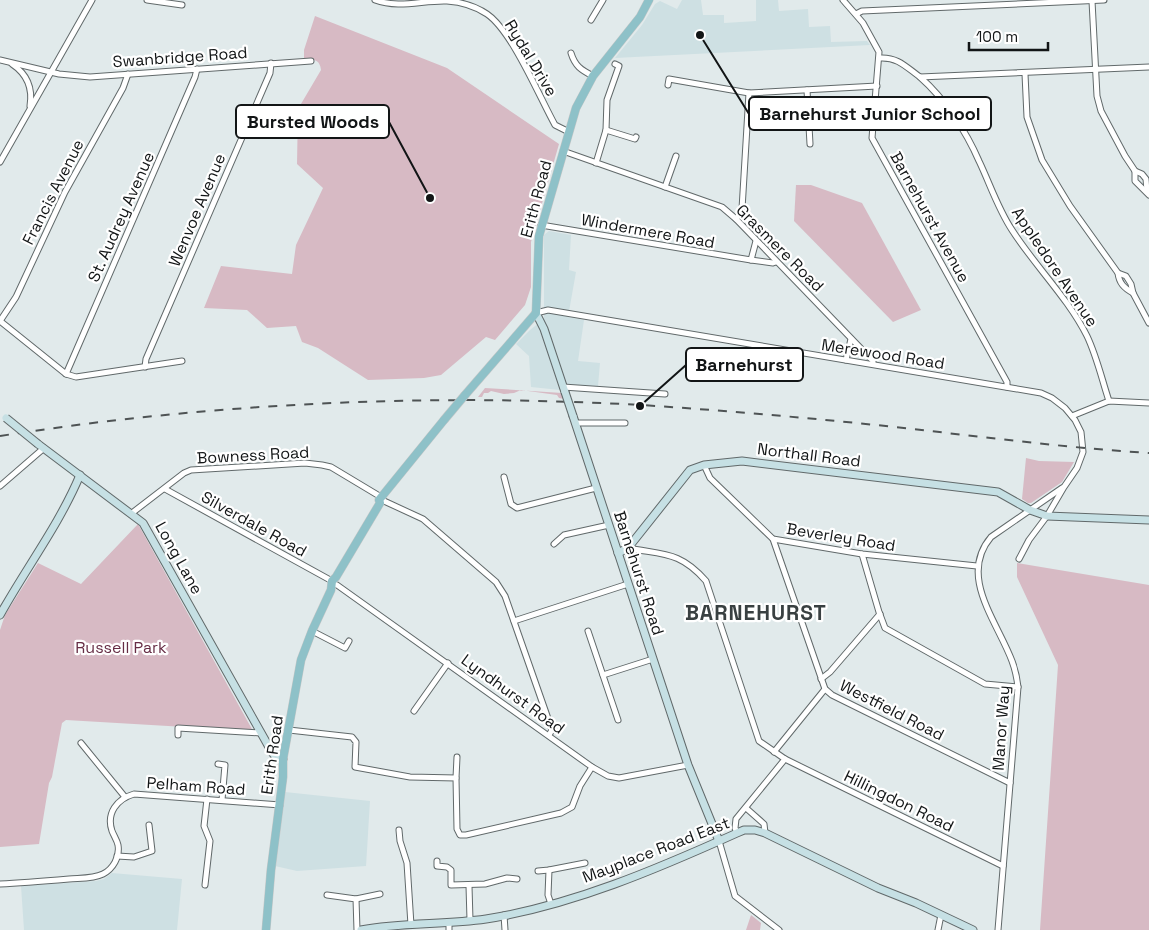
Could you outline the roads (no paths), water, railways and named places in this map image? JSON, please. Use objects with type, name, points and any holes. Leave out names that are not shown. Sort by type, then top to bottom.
[{"type":"main road","name":"Erith Road","points":[[266,930],[271,870],[280,805],[283,759],[301,660],[312,631],[334,583],[382,499],[401,472],[536,314],[537,248],[541,225],[576,108],[593,76],[640,17],[649,0]]},
{"type":"street","points":[[0,162],[92,0]]},
{"type":"street","points":[[147,0],[182,6]]},
{"type":"street","name":"Rydal Drive","points":[[378,0],[389,4],[411,4],[442,0],[460,2],[488,14],[501,27],[510,41],[555,125],[569,132]]},
{"type":"street","points":[[591,20],[603,0]]},
{"type":"street","points":[[843,0],[856,14],[874,42],[880,58]]},
{"type":"street","points":[[856,14],[862,11],[1104,0]]},
{"type":"street","points":[[1092,1],[1097,96],[1101,111],[1111,132],[1135,171],[1135,181],[1148,193]]},
{"type":"street","points":[[570,53],[574,63],[580,70],[593,76]]},
{"type":"street","name":"Appledore Avenue","points":[[880,58],[897,60],[934,90],[962,129],[1012,230],[1069,309],[1086,336],[1098,364],[1109,401]]},
{"type":"street","name":"Barnehurst Avenue","points":[[880,58],[872,138],[991,352],[1008,387]]},
{"type":"street","name":"Swanbridge Road","points":[[0,60],[90,77],[310,61]]},
{"type":"street","points":[[7,62],[21,71],[28,81],[31,97],[29,111]]},
{"type":"street","name":"Wenvoe Avenue","points":[[144,367],[270,73],[271,63]]},
{"type":"street","points":[[596,163],[606,130],[607,100],[618,64]]},
{"type":"street","points":[[920,78],[1149,67]]},
{"type":"street","name":"St. Audrey Avenue","points":[[66,374],[197,69]]},
{"type":"street","name":"Francis Avenue","points":[[0,321],[16,297],[65,192],[124,88],[128,74]]},
{"type":"street","points":[[1025,74],[1027,117],[1042,160],[1070,206],[1118,273],[1119,280],[1125,289],[1133,293],[1149,322]]},
{"type":"street","points":[[668,85],[669,79],[749,93],[877,86]]},
{"type":"street","points":[[807,90],[810,144]]},
{"type":"street","points":[[736,219],[742,209],[749,93]]},
{"type":"street","points":[[606,130],[635,140],[636,137]]},
{"type":"street","name":"Grasmere Road","points":[[563,151],[722,208],[736,219],[756,242],[873,361],[873,364]]},
{"type":"street","points":[[664,187],[676,156]]},
{"type":"street","points":[[1135,171],[1142,174],[1146,179],[1148,193]]},
{"type":"street","name":"Windermere Road","points":[[541,225],[752,260],[776,262]]},
{"type":"street","points":[[752,260],[756,242]]},
{"type":"street","name":"Merewood Road","points":[[536,314],[548,310],[1041,392],[1052,398],[1072,416]]},
{"type":"street","name":"Barnehurst Road","points":[[536,314],[544,329],[688,765],[719,841]]},
{"type":"street","points":[[0,321],[66,374],[76,377],[182,361]]},
{"type":"street","points":[[846,360],[851,339]]},
{"type":"street","points":[[564,389],[665,394]]},
{"type":"street","points":[[1019,558],[1029,540],[1078,468],[1083,452],[1081,432],[1072,416],[1109,401],[1149,402]]},
{"type":"street","name":"Long Lane","points":[[3,415],[143,523],[261,734],[274,755],[283,759]]},
{"type":"street","points":[[574,420],[625,423]]},
{"type":"street","points":[[0,486],[41,446]]},
{"type":"street","name":"Northall Road","points":[[618,553],[628,548],[685,475],[695,467],[742,461],[998,492],[1030,510],[1047,516],[1149,520]]},
{"type":"street","name":"Bowness Road","points":[[132,513],[184,473],[191,470],[305,463],[331,468],[382,499],[423,519],[496,582],[505,596],[552,730],[549,735]]},
{"type":"street","name":"Beverley Road","points":[[704,465],[710,478],[773,539],[862,554],[977,566]]},
{"type":"street","points":[[0,616],[12,593],[53,528],[80,475]]},
{"type":"street","points":[[504,477],[511,504],[517,508],[596,488]]},
{"type":"street","points":[[977,566],[983,546],[991,537],[1064,487]]},
{"type":"street","name":"Silverdale Road","points":[[164,489],[334,583]]},
{"type":"street","points":[[554,544],[564,536],[609,525]]},
{"type":"street","name":"Westfield Road","points":[[773,539],[825,690],[1010,783]]},
{"type":"street","points":[[628,548],[672,555],[686,562],[706,581],[759,741],[774,752],[825,690]]},
{"type":"street","points":[[862,554],[886,628],[985,684],[1018,687]]},
{"type":"street","name":"Manor Way","points":[[977,566],[980,587],[985,602],[1012,661],[1018,687],[998,930]]},
{"type":"street","name":"Lyndhurst Road","points":[[334,583],[592,767],[608,776],[619,778],[688,765]]},
{"type":"street","points":[[514,621],[628,584]]},
{"type":"street","points":[[822,679],[880,614]]},
{"type":"street","points":[[312,631],[345,648],[350,641]]},
{"type":"street","points":[[588,631],[618,720]]},
{"type":"street","points":[[603,676],[653,659]]},
{"type":"street","points":[[414,711],[448,663]]},
{"type":"street","points":[[178,735],[178,728],[261,734]]},
{"type":"street","points":[[289,730],[352,737],[356,742],[355,767],[410,776],[456,778]]},
{"type":"street","points":[[81,743],[125,796]]},
{"type":"street","name":"Hillingdon Road","points":[[774,752],[1003,866]]},
{"type":"street","points":[[457,757],[457,829],[460,835],[466,836],[561,813],[572,807],[580,786],[592,767]]},
{"type":"street","points":[[737,833],[734,822],[736,818],[785,759]]},
{"type":"street","points":[[218,764],[225,765],[222,800]]},
{"type":"street","name":"Pelham Road","points":[[117,856],[118,846],[112,833],[110,819],[113,808],[125,796],[134,794],[280,805]]},
{"type":"street","points":[[205,885],[210,841],[204,826],[207,799]]},
{"type":"street","points":[[746,808],[764,824],[765,833]]},
{"type":"street","points":[[0,884],[98,876],[109,870],[117,856],[134,857],[152,851],[149,825]]},
{"type":"street","points":[[399,830],[407,862],[411,925]]},
{"type":"street","name":"Mayplace Road East","points":[[361,930],[411,925],[449,926],[551,904],[633,877],[744,830],[754,830],[765,833],[878,888],[916,903],[973,930]]},
{"type":"street","points":[[719,841],[735,896],[779,930]]},
{"type":"street","points":[[437,861],[437,866],[448,867],[451,870],[451,885],[469,886],[507,878],[517,879]]},
{"type":"street","points":[[538,871],[584,863]]},
{"type":"street","points":[[549,870],[548,896],[551,904]]},
{"type":"street","points":[[469,886],[470,920]]},
{"type":"street","points":[[327,895],[356,899],[380,894]]},
{"type":"street","points":[[356,899],[357,930]]},
{"type":"street","points":[[504,915],[505,930]]},
{"type":"street","points":[[938,930],[941,915]]},
{"type":"railway","points":[[0,436],[79,425],[239,409],[400,401],[481,400],[641,405],[709,410],[845,422],[1060,446],[1149,453]]},
{"type":"place","name":"Barnehurst Junior School","points":[[700,35]]},
{"type":"place","name":"Bursted Woods","points":[[430,198]]},
{"type":"place","name":"Barnehurst","points":[[640,406]]},
{"type":"district","name":"BARNEHURST","points":[[756,612]]},
{"type":"park label","name":"Russell Park","points":[[121,647]]}]
